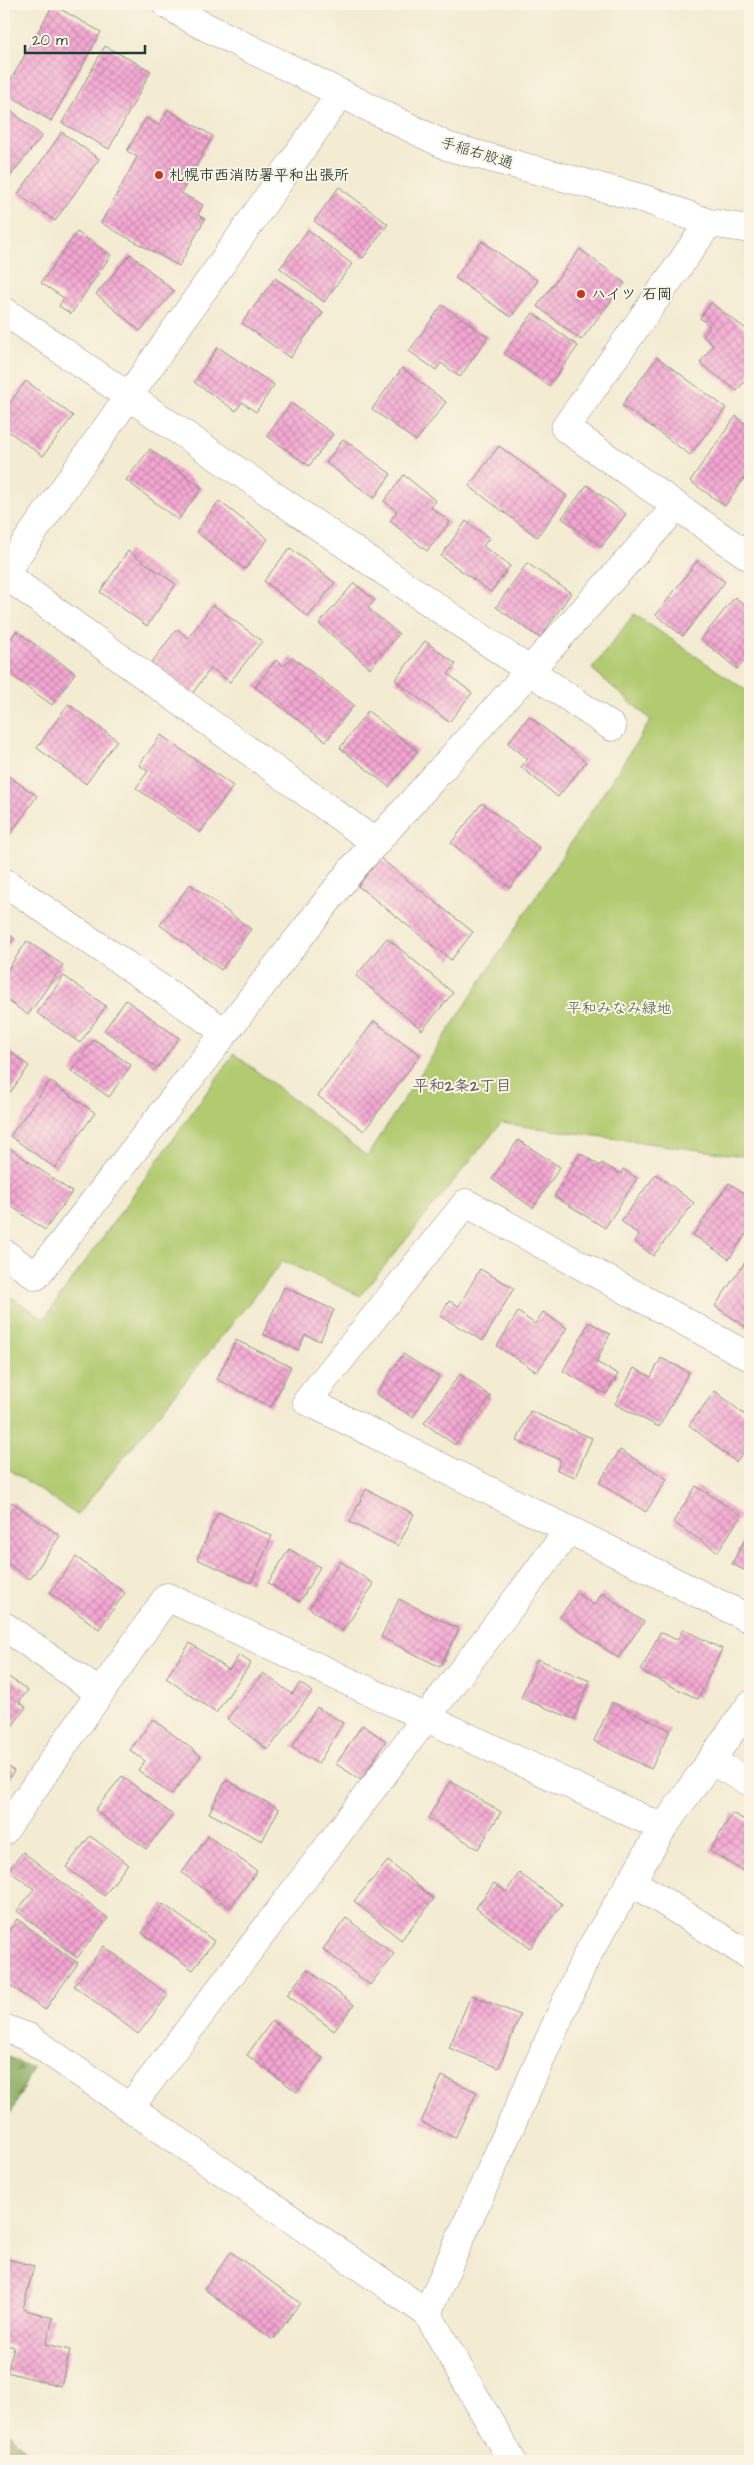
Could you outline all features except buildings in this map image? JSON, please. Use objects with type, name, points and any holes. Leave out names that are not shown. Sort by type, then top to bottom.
[{"type":"street","name":"手稲右股通","points":[[166,4],[198,23],[449,147],[645,199],[709,223],[750,229]]},
{"type":"street","points":[[340,94],[4,574],[376,843]]},
{"type":"street","points":[[709,223],[565,428],[750,557]]},
{"type":"street","points":[[4,311],[612,727]]},
{"type":"street","points":[[4,1253],[36,1276],[353,868],[677,506]]},
{"type":"street","points":[[4,882],[225,1032]]},
{"type":"street","points":[[750,1357],[466,1203],[307,1402],[750,1619]]},
{"type":"street","points":[[130,2107],[569,1530]]},
{"type":"street","points":[[4,1831],[167,1597],[663,1828]]},
{"type":"street","points":[[4,1626],[100,1693]]},
{"type":"street","points":[[427,2314],[587,1955],[663,1828],[750,1705]]},
{"type":"street","points":[[710,1761],[750,1782]]},
{"type":"street","points":[[631,1881],[750,1956]]},
{"type":"street","points":[[4,2028],[28,2037],[427,2314],[512,2461]]},
{"type":"green space","name":"平和みなみ緑地","points":[[634,614],[750,693],[750,1157],[501,1123],[360,1296],[283,1261],[77,1515],[4,1466],[4,1292],[44,1319],[234,1054],[367,1156],[651,720],[592,669]]},
{"type":"green space","points":[[4,2055],[33,2068],[4,2128]]},
{"type":"green space","points":[[4,2427],[25,2450],[10,2461],[4,2461]]},
{"type":"place","name":"札幌市西消防署平和出張所","points":[[159,175]]},
{"type":"place","name":"ハイツ 石岡","points":[[581,294]]},
{"type":"district","name":"平和2条2丁目","points":[[462,1086]]}]
